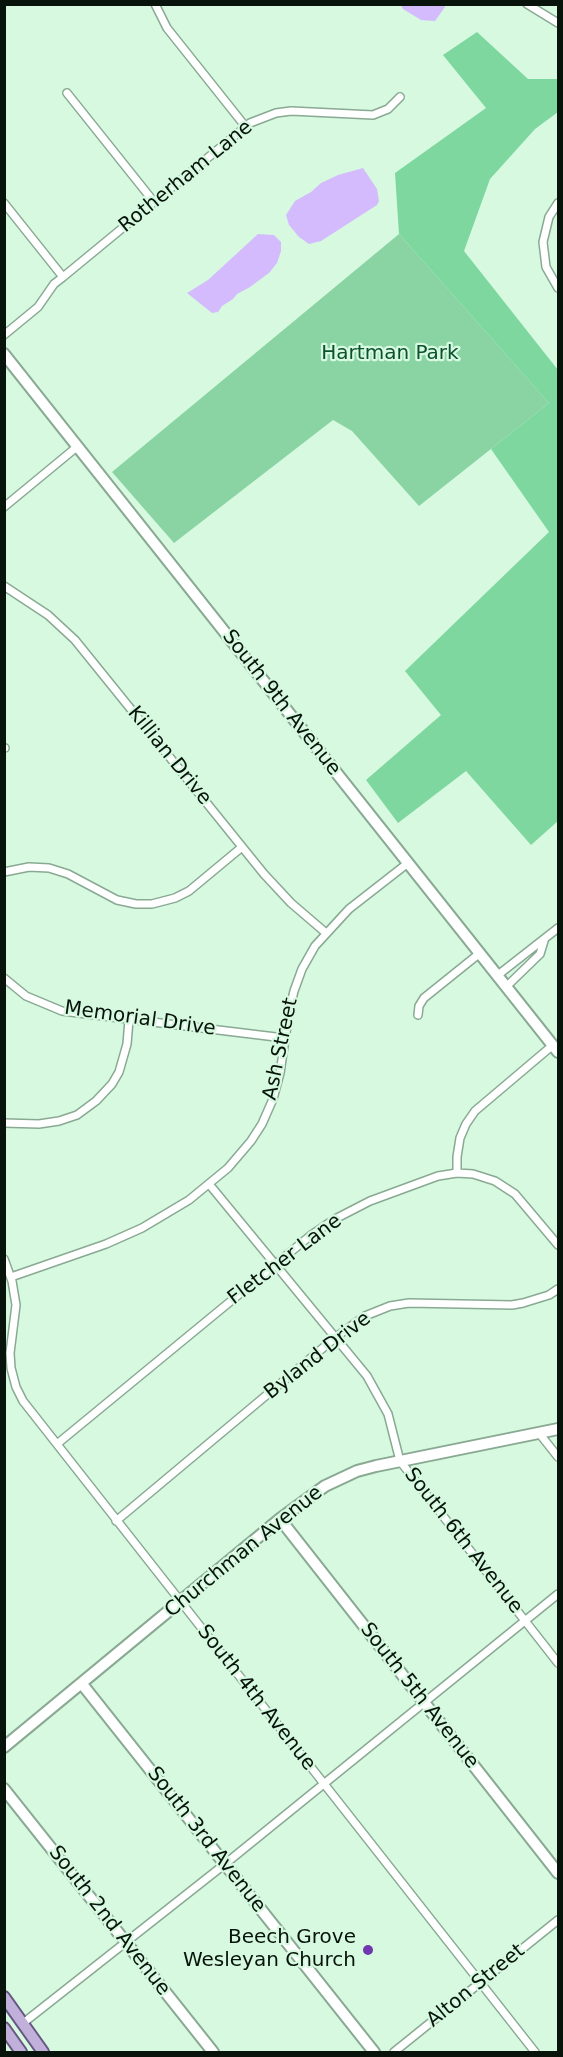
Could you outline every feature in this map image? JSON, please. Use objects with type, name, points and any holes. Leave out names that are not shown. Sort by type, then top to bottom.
[{"type":"main road","points":[[4,1997],[42,2052]]},
{"type":"main road","points":[[4,2028],[21,2052]]},
{"type":"street","points":[[155,4],[166,28],[245,126]]},
{"type":"street","points":[[527,4],[558,23]]},
{"type":"street","points":[[67,93],[153,202]]},
{"type":"street","name":"Rotherham Lane","points":[[4,335],[38,307],[54,284],[245,126],[276,112],[373,115],[388,109],[400,97]]},
{"type":"street","points":[[4,203],[63,277]]},
{"type":"street","points":[[558,203],[549,217],[543,242],[546,267],[558,288]]},
{"type":"street","name":"South 9th Avenue","points":[[4,354],[556,1048]]},
{"type":"street","points":[[4,507],[78,446]]},
{"type":"street","name":"Killian Drive","points":[[4,586],[48,615],[75,640],[242,848],[285,897],[327,933]]},
{"type":"street","points":[[4,872],[29,867],[49,868],[64,872],[117,900],[136,904],[152,904],[175,898],[189,891],[242,848]]},
{"type":"street","name":"Ash Street","points":[[11,1277],[128,1235],[170,1213],[209,1184],[244,1150],[262,1124],[278,1084],[284,1038],[294,991],[302,969],[315,946],[349,909],[408,863]]},
{"type":"street","points":[[498,975],[558,928]]},
{"type":"street","points":[[507,986],[540,954],[544,941]]},
{"type":"street","points":[[418,1015],[419,1006],[424,998],[480,953]]},
{"type":"street","name":"Memorial Drive","points":[[4,978],[26,996],[62,1011],[284,1038]]},
{"type":"street","points":[[4,1123],[39,1124],[59,1121],[77,1114],[96,1101],[112,1084],[119,1072],[127,1044],[129,1020]]},
{"type":"street","points":[[556,1048],[475,1111],[466,1124],[459,1142],[458,1173],[481,1176],[506,1187],[521,1200],[558,1245]]},
{"type":"street","name":"Fletcher Lane","points":[[57,1444],[275,1264],[335,1218],[363,1204],[438,1176],[458,1173]]},
{"type":"street","name":"South 6th Avenue","points":[[209,1184],[367,1376],[388,1414],[400,1461],[558,1663]]},
{"type":"street","name":"South 4th Avenue","points":[[4,1260],[11,1277],[16,1305],[10,1353],[12,1376],[23,1401],[535,2052]]},
{"type":"street","name":"Byland Drive","points":[[116,1521],[336,1337],[365,1316],[397,1305],[416,1302],[512,1305],[542,1298],[558,1289]]},
{"type":"street","name":"Churchman Avenue","points":[[4,1747],[280,1519],[331,1483],[362,1470],[558,1429]]},
{"type":"street","points":[[539,1433],[558,1457]]},
{"type":"street","name":"South 5th Avenue","points":[[280,1519],[558,1873]]},
{"type":"street","points":[[22,2024],[225,1864],[558,1594]]},
{"type":"street","name":"South 3rd Avenue","points":[[82,1684],[374,2052]]},
{"type":"street","name":"South 2nd Avenue","points":[[4,1789],[213,2052]]},
{"type":"street","name":"Alton Street","points":[[394,2052],[558,1920]]},
{"type":"green space","points":[[477,32],[528,79],[558,79],[558,112],[535,129],[490,179],[464,251],[558,370],[558,821],[531,845],[466,771],[398,823],[366,780],[441,715],[405,671],[549,532],[491,449],[549,403],[399,234],[395,173],[486,108],[443,55]]},
{"type":"green space","name":"Hartman Park","points":[[399,234],[549,403],[419,506],[352,431],[333,420],[174,543],[112,472]]},
{"type":"shaded area","points":[[401,5],[443,5],[445,7],[435,21],[421,20],[403,9]]},
{"type":"shaded area","points":[[363,168],[377,189],[379,201],[377,205],[321,241],[309,244],[299,237],[289,225],[286,215],[295,201],[321,183],[338,175]]},
{"type":"shaded area","points":[[258,234],[274,235],[281,242],[277,263],[269,273],[237,294],[218,312],[212,313],[187,293],[208,280]]},
{"type":"place","name":"Beech Grove Wesleyan Church","points":[[368,1950]]}]
